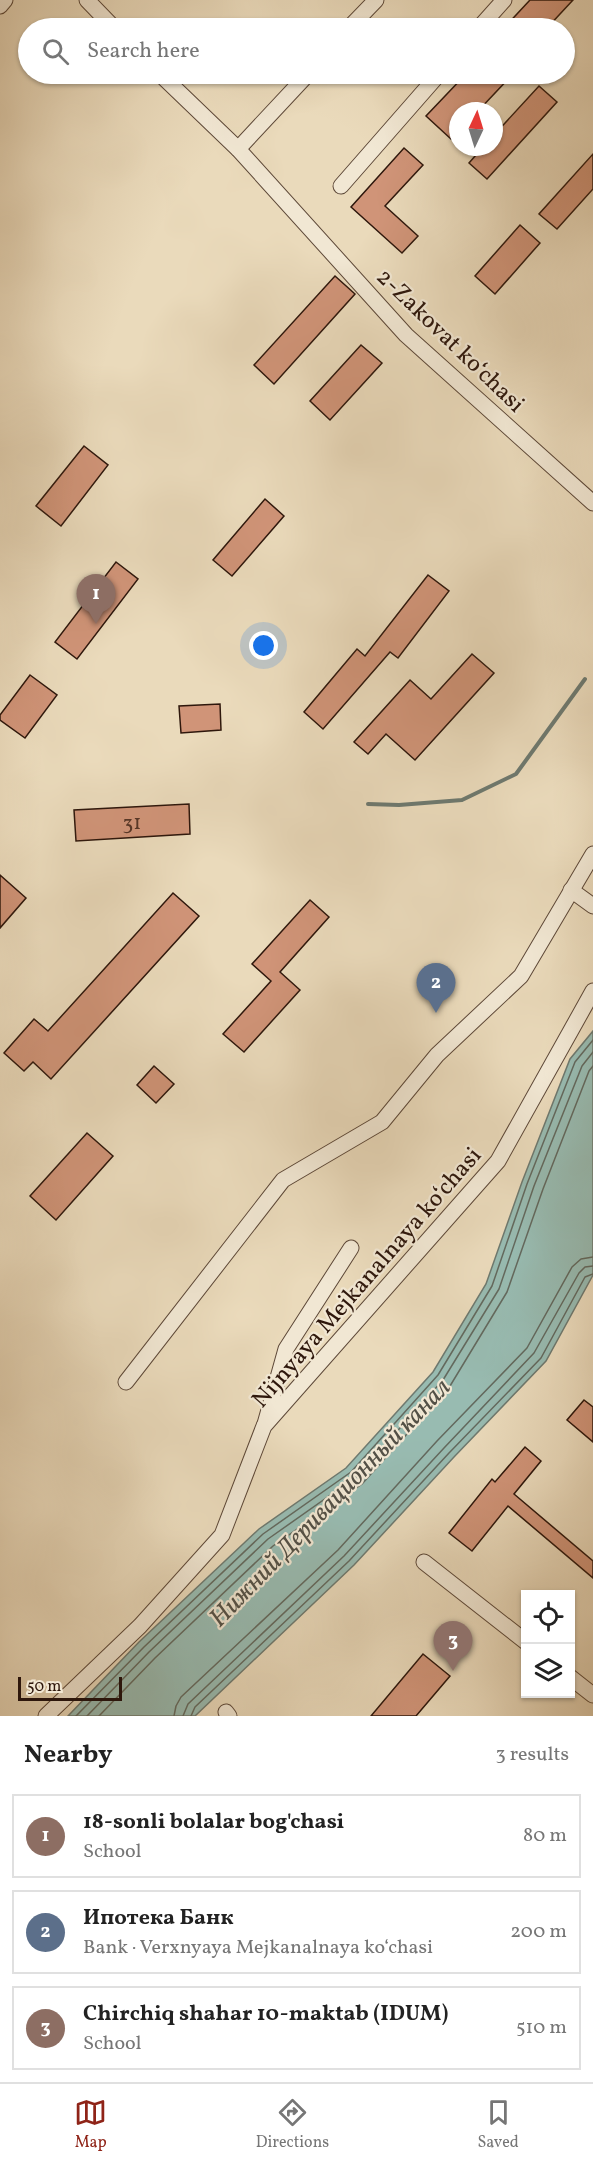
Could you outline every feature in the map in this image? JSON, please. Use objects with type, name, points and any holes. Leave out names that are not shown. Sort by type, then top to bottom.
[{"type":"street","points":[[0,6],[5,0]]},
{"type":"street","points":[[87,0],[104,18]]},
{"type":"street","points":[[359,18],[376,0]]},
{"type":"street","points":[[488,18],[504,0]]},
{"type":"street","name":"2-Zakovat ko‘chasi","points":[[170,84],[238,149],[406,335],[593,503]]},
{"type":"street","points":[[238,149],[299,84]]},
{"type":"street","points":[[341,186],[430,84]]},
{"type":"street","points":[[126,1382],[284,1180],[382,1122],[437,1055],[521,976],[593,854]]},
{"type":"street","points":[[571,890],[593,906]]},
{"type":"street","name":"Nijnyaya Mejkanalnaya ko‘chasi","points":[[46,1716],[140,1626],[222,1535],[264,1426],[498,1161],[593,991]]},
{"type":"street","points":[[264,1426],[286,1349],[351,1248]]},
{"type":"street","points":[[424,1562],[521,1639]]},
{"type":"street","points":[[575,1681],[593,1695]]},
{"type":"water","name":"Нижний Деривационный канал","points":[[593,1031],[593,1275],[546,1361],[354,1565],[195,1716],[68,1716],[139,1642],[259,1529],[346,1468],[433,1372],[486,1284],[522,1182],[570,1059]]},
{"type":"building","points":[[530,0],[573,0],[556,18],[513,18]]},
{"type":"building","points":[[456,84],[504,84],[487,102],[449,102],[449,137],[426,116]]},
{"type":"building","points":[[539,86],[557,102],[487,179],[469,163],[475,156],[503,156],[503,125]]},
{"type":"building","points":[[404,148],[423,165],[385,206],[418,236],[402,253],[351,207]]},
{"type":"building","points":[[593,154],[593,189],[557,229],[539,214]]},
{"type":"building","points":[[520,225],[540,243],[495,294],[475,276]]},
{"type":"building","points":[[335,276],[355,294],[274,384],[254,365]]},
{"type":"building","points":[[361,345],[382,363],[330,420],[310,401]]},
{"type":"building","points":[[84,446],[108,465],[61,526],[36,506]]},
{"type":"building","points":[[265,499],[284,516],[232,576],[213,560]]},
{"type":"building","points":[[116,562],[138,579],[77,659],[55,642]]},
{"type":"building","points":[[428,575],[449,591],[398,658],[390,652],[323,729],[304,712],[357,649],[365,656]]},
{"type":"building","points":[[472,654],[494,673],[415,760],[386,734],[368,754],[354,742],[410,680],[431,699]]},
{"type":"building","points":[[30,675],[57,695],[25,738],[0,720],[0,715]]},
{"type":"building","points":[[220,704],[221,730],[181,733],[179,706]]},
{"type":"building","points":[[189,804],[190,834],[76,841],[74,810]]},
{"type":"building","points":[[0,875],[26,898],[0,928]]},
{"type":"building","points":[[173,893],[199,916],[51,1079],[33,1062],[24,1071],[4,1053],[34,1019],[48,1031]]},
{"type":"building","points":[[310,900],[329,917],[280,972],[300,990],[244,1052],[223,1034],[271,981],[252,964]]},
{"type":"building","points":[[154,1066],[174,1084],[156,1103],[137,1085]]},
{"type":"building","points":[[87,1133],[113,1156],[56,1220],[30,1196]]},
{"type":"building","points":[[584,1400],[593,1407],[593,1442],[567,1420]]},
{"type":"building","points":[[525,1447],[541,1461],[514,1494],[593,1561],[593,1578],[508,1506],[472,1551],[449,1533],[492,1479],[495,1482]]},
{"type":"building","points":[[423,1654],[450,1676],[416,1716],[371,1716]]},
{"type":"waterway","points":[[368,804],[399,805],[462,800],[516,774],[585,679]]},
{"type":"place","name":"18-sonli bolalar bog'chasi","points":[[96,624]]},
{"type":"place","name":"Ипотека Банк","points":[[436,1013]]},
{"type":"place","name":"Chirchiq shahar 10-maktab (IDUM)","points":[[453,1671]]}]
